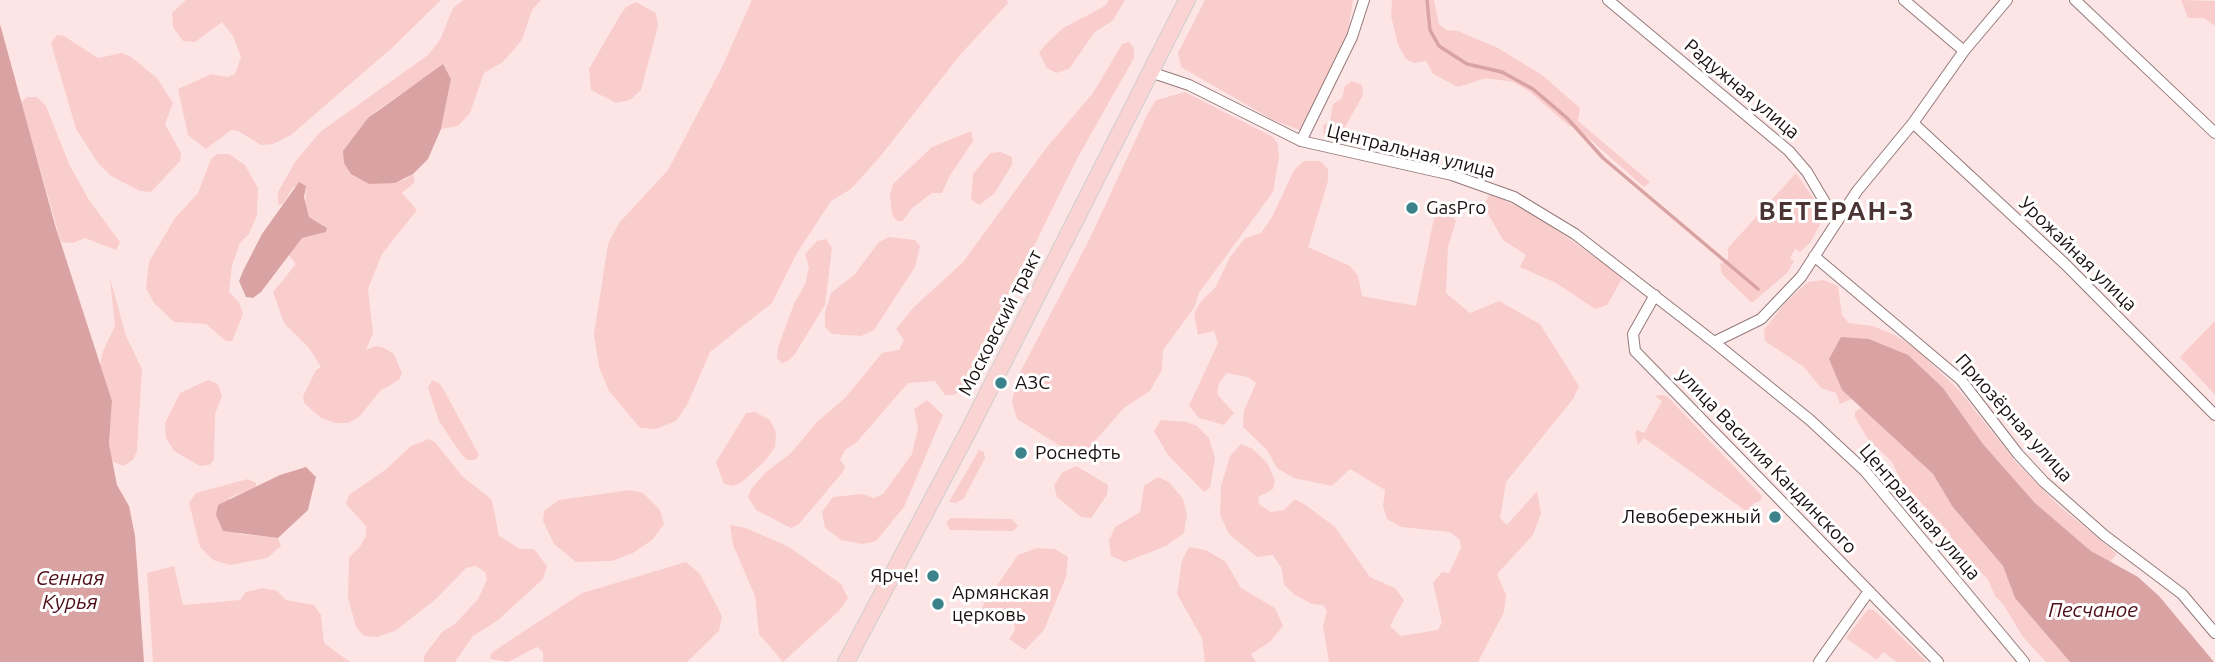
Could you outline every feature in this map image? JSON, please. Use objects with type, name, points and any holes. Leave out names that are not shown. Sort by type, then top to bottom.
[{"type":"highway","name":"Московский тракт","points":[[846,662],[970,428],[1187,0]]},
{"type":"street","points":[[1301,141],[1352,37],[1364,0]]},
{"type":"street","points":[[1904,0],[1964,51]]},
{"type":"street","points":[[1714,342],[1761,319],[1801,277],[1836,221],[1913,123],[1964,51],[2007,0]]},
{"type":"street","points":[[2075,0],[2215,133]]},
{"type":"street","name":"Радужная улица","points":[[1610,1],[1789,151],[1807,172],[1836,221]]},
{"type":"street","name":"Центральная улица","points":[[1150,72],[1189,85],[1301,141],[1452,175],[1514,197],[1575,234],[1810,420],[1865,471],[2024,662]]},
{"type":"street","name":"Урожайная улица","points":[[1913,123],[2074,273],[2215,415]]},
{"type":"street","name":"Приозёрная улица","points":[[1814,256],[1961,380],[2018,454],[2044,482],[2104,535],[2165,579],[2215,633]]},
{"type":"street","name":"улица Василия Кандинского","points":[[1655,295],[1633,334],[1633,346],[1639,356],[1938,662]]},
{"type":"street","points":[[1819,662],[1869,591]]},
{"type":"shaded area","points":[[186,0],[441,0],[393,47],[291,135],[273,144],[261,145],[238,131],[231,130],[206,149],[188,135],[178,89],[211,74],[227,77],[235,74],[241,57],[233,36],[222,22],[195,42],[183,41],[173,27],[172,13]]},
{"type":"shaded area","points":[[463,0],[541,0],[532,10],[522,40],[503,62],[484,73],[470,113],[458,126],[441,129],[451,79],[443,65],[376,111],[360,130],[369,184],[404,180],[413,174],[415,182],[402,193],[417,210],[382,254],[368,289],[373,333],[366,350],[376,346],[394,354],[402,373],[399,380],[380,391],[359,417],[348,423],[336,423],[321,418],[304,403],[303,396],[316,370],[321,367],[309,348],[284,323],[273,292],[296,264],[287,253],[302,238],[319,234],[323,225],[309,217],[305,209],[306,186],[293,187],[283,204],[278,205],[278,192],[295,162],[320,132],[428,55],[440,40],[453,8]]},
{"type":"shaded area","points":[[752,0],[1007,0],[1008,3],[960,55],[879,158],[851,189],[831,201],[797,253],[772,303],[710,352],[687,405],[676,421],[656,429],[640,428],[609,391],[599,367],[594,334],[608,244],[619,223],[668,170],[722,67]]},
{"type":"shaded area","points":[[1109,0],[1125,0],[1113,20],[1094,33],[1069,69],[1056,73],[1047,68],[1039,53],[1045,45],[1063,28],[1105,6]]},
{"type":"shaded area","points":[[1205,0],[1353,0],[1347,38],[1332,87],[1312,128],[1302,131],[1273,120],[1181,67],[1178,53]]},
{"type":"shaded area","points":[[1392,0],[1434,0],[1439,24],[1446,30],[1458,31],[1498,48],[1542,75],[1580,108],[1578,121],[1650,182],[1644,187],[1577,128],[1569,126],[1529,91],[1513,82],[1486,78],[1458,87],[1433,74],[1426,61],[1414,63],[1406,59],[1398,45],[1391,16]]},
{"type":"shaded area","points":[[2181,0],[2215,1],[2215,26],[2204,18],[2188,18]]},
{"type":"shaded area","points":[[636,2],[656,13],[658,26],[641,90],[630,100],[616,103],[591,90],[589,69],[626,7]]},
{"type":"shaded area","points":[[57,35],[64,36],[98,58],[122,53],[131,57],[157,78],[173,103],[165,124],[181,153],[180,161],[151,192],[140,191],[111,176],[98,163],[76,129],[51,43]]},
{"type":"shaded area","points":[[1129,42],[1134,48],[1134,58],[1078,157],[1026,262],[1011,285],[1003,318],[973,378],[963,390],[953,395],[945,395],[935,381],[908,383],[856,443],[845,450],[840,460],[845,466],[842,473],[799,524],[791,528],[756,510],[748,497],[752,488],[765,473],[791,453],[817,422],[845,398],[882,353],[899,350],[904,340],[896,329],[913,308],[963,262],[1047,147],[1093,93],[1122,44]]},
{"type":"shaded area","points":[[1352,81],[1362,85],[1363,95],[1340,136],[1324,138],[1323,125],[1330,122],[1333,104],[1342,98],[1345,86]]},
{"type":"shaded area","points":[[1185,92],[1273,137],[1278,144],[1279,157],[1273,192],[1199,293],[1194,308],[1163,350],[1162,370],[1150,391],[1124,408],[1086,451],[1070,452],[1017,419],[1012,402],[1016,380],[1090,238],[1147,115],[1156,100]]},
{"type":"shaded area","points":[[27,97],[37,97],[46,106],[69,164],[89,200],[120,242],[116,250],[85,238],[73,243],[61,242],[21,102]]},
{"type":"shaded area","points":[[971,131],[973,141],[949,177],[942,193],[932,193],[912,208],[902,222],[896,220],[892,214],[890,195],[893,184],[932,147]]},
{"type":"shaded area","points":[[1001,152],[1012,157],[1012,165],[994,194],[979,205],[971,199],[973,174],[990,153]]},
{"type":"shaded area","points":[[217,154],[229,154],[245,165],[258,188],[257,215],[249,234],[240,243],[232,265],[229,292],[239,302],[243,314],[232,341],[226,341],[206,324],[174,322],[154,303],[146,288],[149,262],[175,218],[198,193],[211,159]]},
{"type":"shaded area","points":[[1304,161],[1320,161],[1328,169],[1328,181],[1308,247],[1350,266],[1358,276],[1362,296],[1416,306],[1434,218],[1450,213],[1456,221],[1448,247],[1446,293],[1470,313],[1499,301],[1540,324],[1579,386],[1573,399],[1506,482],[1500,518],[1507,525],[1537,491],[1541,513],[1533,535],[1497,574],[1506,595],[1504,612],[1478,662],[1329,662],[1323,626],[1327,611],[1323,605],[1312,604],[1295,595],[1284,585],[1282,569],[1273,555],[1257,557],[1229,534],[1220,515],[1221,486],[1230,456],[1241,444],[1253,449],[1268,464],[1275,481],[1273,489],[1258,497],[1259,504],[1271,512],[1284,510],[1295,499],[1335,527],[1370,577],[1395,588],[1404,600],[1390,626],[1401,636],[1438,630],[1442,622],[1433,583],[1442,572],[1449,573],[1461,548],[1460,540],[1450,532],[1401,527],[1387,519],[1383,506],[1385,490],[1350,469],[1332,486],[1294,478],[1277,468],[1267,450],[1243,427],[1244,411],[1256,383],[1248,377],[1227,373],[1219,383],[1217,394],[1234,413],[1224,425],[1199,418],[1189,406],[1218,343],[1214,331],[1198,335],[1194,314],[1201,301],[1215,288],[1230,257],[1245,238],[1261,233],[1272,217],[1294,170]]},
{"type":"shaded area","points":[[1796,173],[1818,205],[1823,219],[1810,243],[1800,252],[1795,249],[1790,258],[1794,261],[1788,272],[1752,303],[1722,274],[1720,264],[1728,259],[1728,248]]},
{"type":"shaded area","points":[[1491,193],[1538,217],[1623,277],[1607,305],[1595,309],[1556,283],[1520,267],[1526,255],[1503,240],[1487,212],[1485,202]]},
{"type":"shaded area","points":[[889,237],[915,240],[920,246],[915,267],[874,330],[861,336],[832,334],[825,327],[825,312],[831,293],[854,275],[879,242]]},
{"type":"shaded area","points":[[826,239],[832,248],[825,305],[795,354],[782,363],[777,358],[778,347],[794,304],[805,284],[809,267],[805,254],[817,241]]},
{"type":"shaded area","points":[[110,278],[126,336],[142,369],[137,451],[133,460],[123,466],[112,461],[109,444],[112,401],[100,365],[103,351],[115,326]]},
{"type":"shaded area","points":[[1824,280],[1838,286],[1842,315],[1849,323],[1873,326],[1895,335],[1916,349],[1959,390],[2015,461],[2056,503],[2117,554],[2110,562],[2091,551],[2035,503],[1983,444],[1943,388],[1842,390],[1852,399],[1840,404],[1836,393],[1821,388],[1804,367],[1765,341],[1764,330],[1785,303],[1808,282]]},
{"type":"shaded area","points":[[2215,321],[2215,395],[2180,357]]},
{"type":"shaded area","points":[[208,380],[218,384],[222,396],[215,414],[214,460],[209,465],[200,466],[174,451],[166,438],[165,423],[180,393]]},
{"type":"shaded area","points":[[432,380],[439,383],[445,392],[479,455],[475,460],[467,460],[461,454],[439,421],[428,388]]},
{"type":"shaded area","points":[[1655,396],[1667,396],[1762,496],[1761,500],[1753,504],[1750,514],[1644,438],[1638,445],[1635,433],[1637,430],[1644,433],[1662,401]]},
{"type":"shaded area","points":[[927,400],[943,415],[904,507],[876,541],[862,544],[841,540],[825,528],[822,512],[833,497],[862,494],[874,498],[883,494],[912,454],[918,428],[914,409]]},
{"type":"shaded area","points":[[1862,408],[1933,474],[1952,506],[2003,566],[2015,598],[2070,662],[2046,662],[2023,637],[1995,596],[1987,578],[1956,550],[1949,532],[1903,484],[1892,462],[1867,438],[1855,417],[1855,411]]},
{"type":"shaded area","points":[[755,412],[770,420],[776,432],[775,447],[766,460],[742,482],[733,486],[724,484],[716,462],[746,413]]},
{"type":"shaded area","points":[[1161,420],[1187,422],[1197,426],[1209,438],[1215,458],[1210,488],[1204,492],[1168,455],[1154,431]]},
{"type":"shaded area","points":[[429,439],[435,442],[462,476],[492,500],[499,536],[520,549],[534,549],[547,566],[543,579],[497,621],[473,636],[455,662],[424,662],[424,656],[442,632],[455,624],[478,599],[487,580],[485,572],[475,566],[466,568],[436,599],[395,631],[377,637],[364,636],[356,627],[348,598],[349,557],[359,548],[366,536],[366,526],[346,504],[349,495],[385,470],[411,446]]},
{"type":"shaded area","points":[[979,450],[984,452],[985,458],[964,498],[956,503],[949,502]]},
{"type":"shaded area","points":[[1076,466],[1108,485],[1107,495],[1091,518],[1081,517],[1057,497],[1054,485],[1063,472]]},
{"type":"shaded area","points":[[1158,477],[1169,482],[1183,499],[1187,514],[1184,533],[1166,546],[1125,562],[1111,556],[1109,540],[1115,527],[1140,512],[1144,486]]},
{"type":"shaded area","points":[[248,479],[256,483],[256,487],[229,498],[240,534],[278,538],[281,546],[267,558],[230,565],[213,560],[200,547],[189,503],[196,493]]},
{"type":"shaded area","points":[[630,490],[643,493],[660,510],[664,524],[652,540],[633,553],[612,561],[576,562],[554,544],[543,521],[544,511],[559,500]]},
{"type":"shaded area","points":[[951,518],[1012,519],[1018,526],[1013,531],[950,530],[946,522]]},
{"type":"shaded area","points":[[730,525],[746,528],[789,547],[841,584],[848,598],[839,611],[783,662],[759,634],[755,596],[733,545]]},
{"type":"shaded area","points":[[1189,547],[1206,550],[1226,562],[1241,588],[1275,608],[1283,626],[1270,642],[1251,654],[1256,662],[1205,662],[1202,638],[1177,594],[1182,560]]},
{"type":"shaded area","points":[[1037,548],[1055,549],[1068,557],[1066,577],[1044,630],[1025,650],[1009,639],[1015,630],[1013,618],[1001,611],[984,611],[982,607],[1018,555]]},
{"type":"shaded area","points":[[686,562],[700,574],[722,616],[719,631],[687,662],[543,662],[543,652],[537,647],[508,662],[490,659],[491,653],[582,593]]},
{"type":"shaded area","points":[[174,566],[183,605],[240,600],[246,592],[263,588],[277,591],[286,600],[314,605],[321,615],[324,643],[350,662],[153,662],[147,573]]},
{"type":"shaded area","points":[[1868,609],[1874,610],[1927,662],[1897,662],[1883,652],[1877,660],[1846,638]]},
{"type":"water","name":"Сенная Курья","points":[[0,24],[55,225],[112,401],[109,444],[117,485],[129,506],[135,536],[144,662],[0,662]]},
{"type":"water","points":[[443,64],[451,79],[441,129],[428,159],[413,174],[395,183],[369,184],[351,174],[344,163],[343,151],[368,118]]},
{"type":"water","points":[[299,182],[306,186],[304,197],[309,217],[327,228],[326,232],[302,238],[261,292],[253,298],[246,297],[239,281],[244,269],[262,234]]},
{"type":"water","name":"Песчаное","points":[[1841,337],[1869,339],[1908,355],[1943,388],[1983,444],[2035,503],[2091,551],[2138,577],[2159,596],[2214,662],[2070,662],[2015,598],[2003,566],[1952,506],[1933,474],[1842,390],[1829,359]]},
{"type":"water","points":[[306,467],[316,477],[308,510],[278,538],[223,531],[216,515],[218,505],[280,475]]},
{"type":"waterway","points":[[1427,0],[1430,30],[1439,46],[1467,64],[1502,72],[1533,89],[1567,118],[1603,158],[1758,289]]},
{"type":"place","name":"GasPro","points":[[1412,208]]},
{"type":"place","name":"АЗС","points":[[1001,383]]},
{"type":"place","name":"Роснефть","points":[[1021,453]]},
{"type":"place","name":"Левобережный","points":[[1775,517]]},
{"type":"place","name":"Ярче!","points":[[933,576]]},
{"type":"place","name":"Армянская церковь","points":[[938,604]]},
{"type":"district","name":"ВЕТЕРАН-3","points":[[1837,211]]}]
